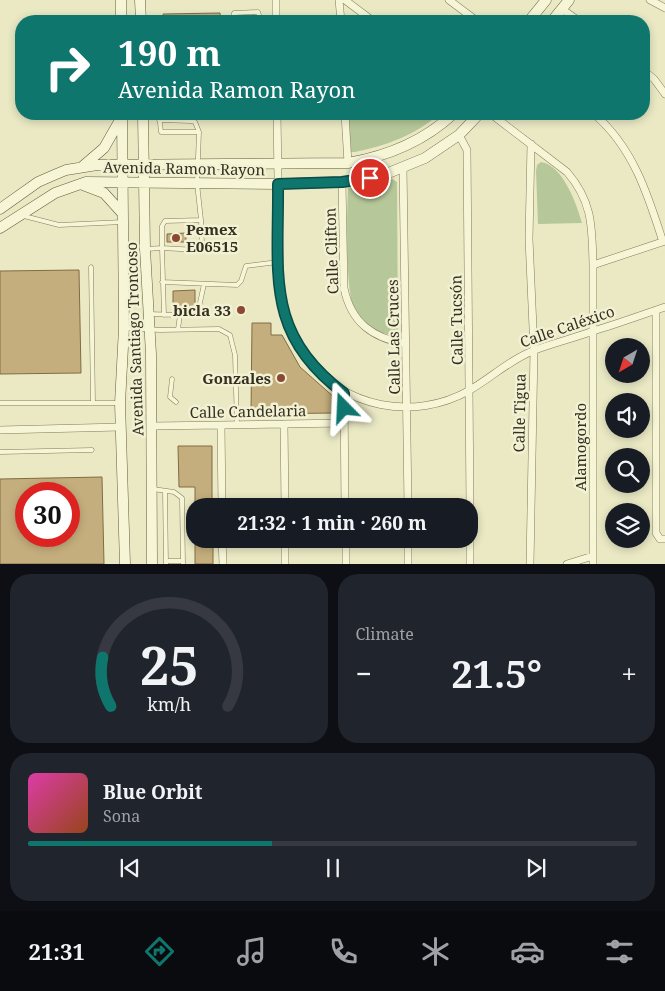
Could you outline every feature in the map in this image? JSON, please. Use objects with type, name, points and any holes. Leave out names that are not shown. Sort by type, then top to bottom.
[{"type":"main road","points":[[120,0],[121,15]]},
{"type":"main road","points":[[140,0],[141,15]]},
{"type":"main road","points":[[534,15],[546,0]]},
{"type":"main road","points":[[557,15],[569,0]]},
{"type":"main road","points":[[80,167],[98,156],[119,120]]},
{"type":"main road","name":"Avenida Santiago Troncoso","points":[[122,120],[124,328],[120,427],[125,564]]},
{"type":"main road","name":"Avenida Santiago Troncoso","points":[[142,120],[153,426],[152,564]]},
{"type":"main road","name":"Avenida Ramon Rayon","points":[[0,209],[38,182],[66,170],[80,167],[143,163],[348,163],[373,158],[416,142],[430,134],[446,120]]},
{"type":"main road","name":"Avenida Ramon Rayon","points":[[0,228],[22,216],[55,193],[80,184],[278,184],[342,182],[381,176],[425,158],[459,135],[473,120]]},
{"type":"main road","points":[[80,184],[104,193],[122,218]]},
{"type":"street","points":[[276,0],[276,15]]},
{"type":"street","points":[[340,0],[341,15]]},
{"type":"street","points":[[345,0],[365,15]]},
{"type":"street","points":[[449,0],[469,15]]},
{"type":"street","points":[[650,0],[665,8]]},
{"type":"street","points":[[562,9],[570,15]]},
{"type":"street","points":[[650,76],[665,94]]},
{"type":"street","points":[[654,79],[665,83]]},
{"type":"street","name":"Calle Caléxico","points":[[277,120],[280,301],[289,329],[304,356],[322,376],[344,393],[391,407],[427,407],[470,390],[510,362],[534,350],[665,307]]},
{"type":"street","points":[[345,120],[348,163]]},
{"type":"street","name":"Alamogordo","points":[[499,120],[567,172],[577,183],[586,200],[591,218],[594,331],[593,560]]},
{"type":"street","points":[[593,265],[664,242],[640,175],[626,149],[599,120]]},
{"type":"street","name":"Calle Tucsón","points":[[459,135],[467,150],[470,498]]},
{"type":"street","name":"Calle Tigua","points":[[530,564],[534,350],[529,239],[531,144]]},
{"type":"street","name":"Calle Las Cruces","points":[[403,167],[408,498]]},
{"type":"street","name":"Calle Clifton","points":[[342,182],[344,288],[347,305],[358,321],[375,335],[406,344]]},
{"type":"street","points":[[656,310],[657,536],[665,539]]},
{"type":"street","points":[[344,393],[346,498]]},
{"type":"street","name":"Calle Candelaria","points":[[153,426],[344,423]]},
{"type":"street","points":[[284,424],[284,498]]},
{"type":"street","points":[[221,426],[222,498]]},
{"type":"street","points":[[0,430],[120,427]]},
{"type":"street","points":[[222,548],[223,564]]},
{"type":"street","points":[[285,548],[285,564]]},
{"type":"street","points":[[346,548],[346,564]]},
{"type":"street","points":[[408,548],[408,564]]},
{"type":"street","points":[[470,548],[470,564]]},
{"type":"street","points":[[568,564],[593,560]]},
{"type":"lane","points":[[234,15],[234,13],[258,12],[259,15]]},
{"type":"lane","points":[[146,249],[197,250],[202,244],[197,183],[199,132],[195,122],[159,120],[160,130],[164,133],[199,132]]},
{"type":"lane","points":[[22,216],[60,225],[122,218]]},
{"type":"lane","points":[[164,315],[162,226],[165,221],[201,220]]},
{"type":"lane","points":[[162,282],[237,285],[241,281],[246,266],[278,262]]},
{"type":"lane","points":[[91,267],[93,403]]},
{"type":"lane","points":[[148,314],[180,315],[198,312],[204,284]]},
{"type":"lane","points":[[178,329],[180,315]]},
{"type":"lane","points":[[124,328],[149,330],[219,329],[233,338],[237,425]]},
{"type":"lane","points":[[172,379],[170,397],[176,402]]},
{"type":"lane","points":[[0,403],[120,403]]},
{"type":"lane","points":[[0,452],[92,450]]},
{"type":"lane","points":[[153,489],[174,492],[182,498],[183,562],[166,562],[165,491]]},
{"type":"green space","points":[[349,120],[431,120],[400,139],[350,152]]},
{"type":"green space","points":[[541,162],[556,170],[562,178],[577,206],[582,223],[538,224],[536,171],[537,165]]},
{"type":"green space","points":[[392,179],[397,182],[398,335],[391,335],[372,328],[357,314],[351,298],[348,268],[348,188],[380,183]]},
{"type":"building","points":[[220,13],[220,15],[163,15]]},
{"type":"building","name":"Pemex E06515","points":[[186,233],[186,242],[167,242],[167,234]]},
{"type":"building","points":[[79,270],[81,373],[0,374],[0,271]]},
{"type":"building","points":[[195,290],[195,310],[173,311],[173,291]]},
{"type":"building","name":"Gonzales","points":[[252,323],[271,323],[271,335],[282,335],[300,367],[335,398],[334,413],[251,414]]},
{"type":"building","points":[[178,446],[212,446],[212,498],[195,498],[195,487],[179,487]]},
{"type":"building","points":[[102,477],[104,564],[0,564],[0,479]]},
{"type":"building","points":[[195,548],[213,548],[213,564],[195,564]]},
{"type":"place","name":"Pemex E06515","points":[[176,238]]},
{"type":"place","name":"bicla 33","points":[[241,310]]},
{"type":"place","name":"Gonzales","points":[[281,378]]},
{"type":"route","points":[[344,408],[344,393],[322,376],[304,356],[289,329],[280,301],[278,184],[342,182],[370,178]]}]
